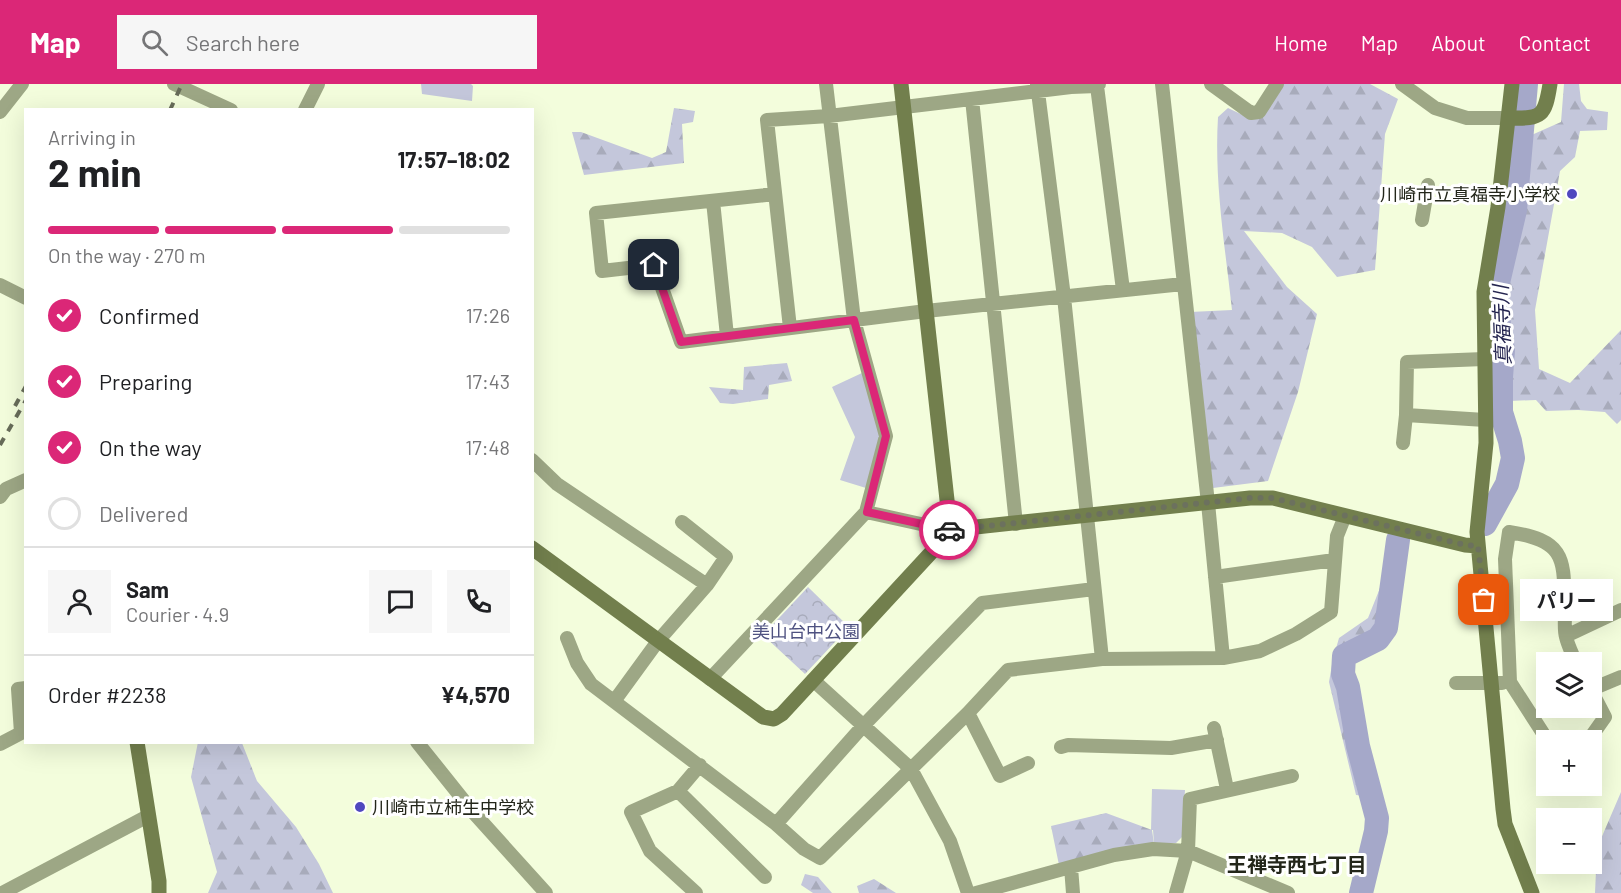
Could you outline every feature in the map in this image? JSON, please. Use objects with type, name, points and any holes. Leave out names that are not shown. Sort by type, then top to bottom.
[{"type":"street","points":[[0,112],[22,84]]},
{"type":"street","points":[[174,84],[227,108]]},
{"type":"street","points":[[306,108],[318,84]]},
{"type":"street","points":[[710,679],[867,512],[886,436],[854,320],[826,84]]},
{"type":"street","points":[[534,549],[763,717],[774,719],[783,714],[939,544],[948,530],[949,518],[901,84]]},
{"type":"street","points":[[1162,84],[1223,658]]},
{"type":"street","points":[[1211,84],[1251,113],[1259,112],[1277,84]]},
{"type":"street","points":[[1402,84],[1435,108],[1467,118],[1520,118],[1542,114],[1547,106],[1550,84]]},
{"type":"street","points":[[1512,84],[1520,118],[1498,207],[1484,292],[1486,442],[1477,532],[1505,824],[1532,893]]},
{"type":"street","points":[[790,328],[766,120],[830,116],[972,99],[1037,88],[1098,85],[1123,290]]},
{"type":"street","points":[[1037,88],[1064,297],[1102,659]]},
{"type":"street","points":[[972,99],[1016,524]]},
{"type":"street","points":[[1422,220],[1428,185]]},
{"type":"street","points":[[775,194],[596,213],[602,270],[654,265],[681,342],[926,311],[1184,284]]},
{"type":"street","points":[[713,201],[727,336]]},
{"type":"street","points":[[0,285],[24,297]]},
{"type":"street","points":[[1403,443],[1407,362],[1484,359]]},
{"type":"street","points":[[1406,415],[1485,420]]},
{"type":"street","points":[[534,462],[557,484],[707,585]]},
{"type":"street","points":[[2,492],[24,481]]},
{"type":"street","points":[[867,512],[948,530],[1016,524],[1086,514],[1250,498],[1273,498],[1465,545],[1478,546]]},
{"type":"street","points":[[567,638],[577,663],[591,684],[700,765],[776,824],[804,849],[820,858],[968,713],[1008,670],[1102,659],[1223,658],[1260,651],[1296,634],[1331,612],[1337,536],[1345,516]]},
{"type":"street","points":[[615,700],[658,641],[707,585],[726,557],[682,522]]},
{"type":"street","points":[[1541,730],[1510,682],[1505,559],[1509,532],[1526,534],[1546,542],[1555,549],[1563,563],[1566,636],[1572,652]]},
{"type":"street","points":[[1215,577],[1334,560]]},
{"type":"street","points":[[776,824],[863,726],[982,603],[1094,589]]},
{"type":"street","points":[[1566,636],[1621,610]]},
{"type":"street","points":[[1602,686],[1621,677]]},
{"type":"street","points":[[813,680],[911,770],[950,841],[968,893]]},
{"type":"street","points":[[1456,683],[1510,682]]},
{"type":"street","points":[[0,744],[21,733],[18,689],[24,688]]},
{"type":"street","points":[[1596,730],[1605,717],[1602,711]]},
{"type":"street","points":[[968,713],[1000,776],[1028,763]]},
{"type":"street","points":[[1061,747],[1068,745],[1171,748],[1215,734],[1227,789]]},
{"type":"street","points":[[137,744],[159,893]]},
{"type":"street","points":[[419,744],[473,812],[546,893]]},
{"type":"street","points":[[696,893],[650,851],[631,812],[678,791],[700,765]]},
{"type":"street","points":[[1176,893],[1188,851],[1190,798],[1292,776]]},
{"type":"street","points":[[678,791],[765,877]]},
{"type":"street","points":[[0,878],[6,892],[148,816]]},
{"type":"street","points":[[976,893],[1114,855],[1153,849],[1188,851],[1287,893]]},
{"type":"street","points":[[1071,867],[1073,893]]},
{"type":"green space","points":[[421,84],[471,84],[473,86],[472,101],[422,94]]},
{"type":"green space","points":[[1280,84],[1370,84],[1398,99],[1385,134],[1375,270],[1337,277],[1312,247],[1282,233],[1244,231],[1287,287],[1317,314],[1298,392],[1268,481],[1213,488],[1190,312],[1232,310],[1219,189],[1218,117],[1228,108],[1251,119]]},
{"type":"green space","points":[[1564,84],[1579,84],[1581,101],[1587,109],[1608,112],[1607,130],[1580,131],[1575,157],[1560,171],[1535,310],[1539,369],[1570,383],[1621,330],[1621,420],[1617,424],[1605,412],[1546,411],[1536,400],[1509,401],[1496,393],[1527,137],[1561,122]]},
{"type":"green space","points":[[674,108],[695,111],[693,122],[682,124],[684,163],[584,175],[572,132],[581,132],[652,158],[666,152]]},
{"type":"green space","points":[[787,363],[792,381],[769,385],[768,399],[733,404],[720,403],[709,387],[743,390],[744,367]]},
{"type":"green space","points":[[862,373],[885,430],[866,488],[840,480],[855,437],[832,387]]},
{"type":"green space","points":[[1394,584],[1383,633],[1351,647],[1340,664],[1366,796],[1356,795],[1329,682],[1333,659],[1339,638],[1368,618],[1380,588]]},
{"type":"green space","name":"美山台中公園","points":[[808,587],[849,627],[805,674],[763,635]]},
{"type":"green space","points":[[198,744],[242,744],[257,781],[296,827],[319,864],[333,893],[208,893],[217,872],[191,777]]},
{"type":"green space","points":[[1152,789],[1185,790],[1182,837],[1176,843],[1154,844],[1153,830],[1151,830]]},
{"type":"green space","points":[[1621,792],[1621,893],[1595,893],[1596,874],[1602,874],[1602,836]]},
{"type":"green space","points":[[1106,813],[1152,830],[1154,844],[1059,865],[1051,826]]},
{"type":"green space","points":[[805,874],[818,877],[832,893],[813,893],[801,885]]},
{"type":"green space","points":[[874,879],[896,893],[859,893],[857,886]]},
{"type":"waterway","name":"真福寺川","points":[[1485,524],[1507,484],[1513,458],[1501,412],[1503,350],[1497,311],[1497,287],[1515,210],[1526,84]]},
{"type":"waterway","name":"真福寺川","points":[[1361,893],[1377,818],[1358,746],[1348,687],[1343,674],[1344,656],[1378,639],[1386,628],[1398,540]]},
{"type":"railway","points":[[171,108],[182,84]]},
{"type":"railway","points":[[15,406],[24,390]]},
{"type":"railway","points":[[0,445],[24,403]]},
{"type":"way so far","points":[[949,530],[1016,524],[1086,514],[1250,498],[1273,498],[1465,545],[1478,546],[1484,600]]},
{"type":"place","name":"川崎市立真福寺小学校","points":[[1572,194]]},
{"type":"place","name":"パリー","points":[[1484,600]]},
{"type":"place","name":"川崎市立柿生中学校","points":[[360,807]]},
{"type":"district","name":"王禅寺西七丁目","points":[[1297,864]]},
{"type":"route","points":[[654,265],[681,342],[854,320],[886,436],[867,512],[949,530]]}]
